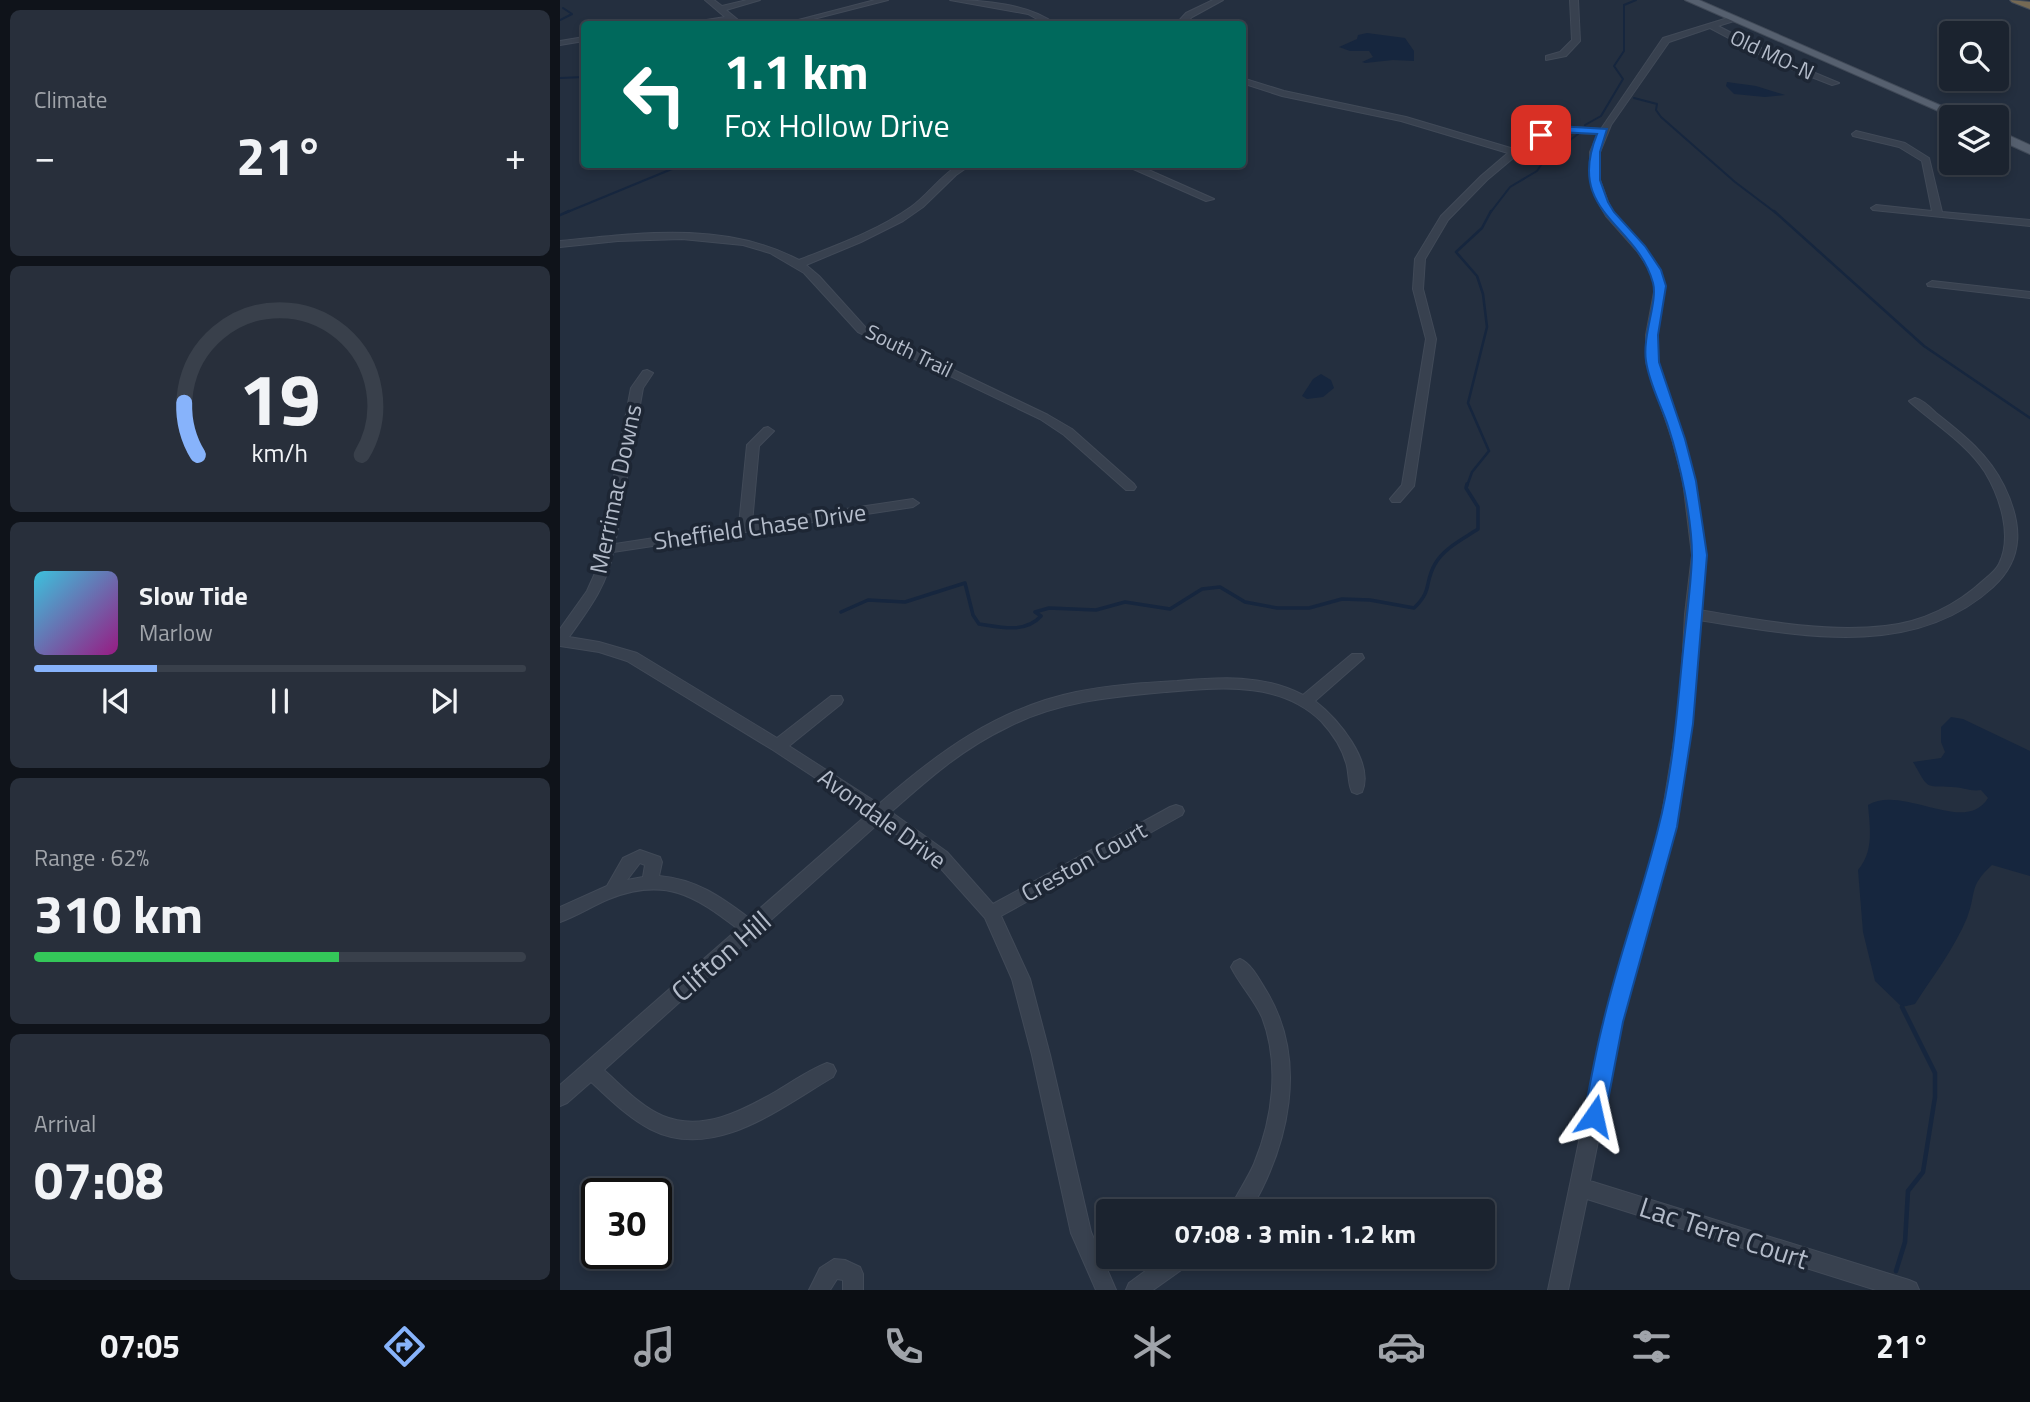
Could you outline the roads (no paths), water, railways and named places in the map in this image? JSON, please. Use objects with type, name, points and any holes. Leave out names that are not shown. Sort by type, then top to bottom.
[{"type":"highway","points":[[2016,0],[2030,6]]},
{"type":"main road","points":[[1690,0],[1939,108]]},
{"type":"main road","points":[[2009,140],[2030,150]]},
{"type":"street","points":[[709,0],[734,21]]},
{"type":"street","points":[[720,9],[756,0]]},
{"type":"street","points":[[800,21],[884,0]]},
{"type":"street","points":[[954,0],[1030,12],[1046,21]]},
{"type":"street","points":[[1183,21],[1189,15],[1219,0]]},
{"type":"street","points":[[1549,58],[1563,54],[1576,41],[1574,0]]},
{"type":"street","points":[[714,21],[730,18]]},
{"type":"street","points":[[1558,1290],[1613,1022],[1668,827],[1686,705],[1699,555],[1689,481],[1652,362],[1651,335],[1660,286],[1655,270],[1641,248],[1609,214],[1603,202],[1595,180],[1595,152],[1603,132],[1666,40],[1731,19]]},
{"type":"street","name":"Old MO-N","points":[[1710,25],[1781,62],[1835,83]]},
{"type":"street","points":[[560,43],[581,40]]},
{"type":"street","points":[[1246,81],[1282,93],[1403,119],[1515,152]]},
{"type":"street","points":[[1396,499],[1408,486],[1431,339],[1418,289],[1420,259],[1444,218],[1515,152],[1541,135],[1557,129],[1603,132]]},
{"type":"street","points":[[1856,134],[1920,153],[1926,160],[1938,214]]},
{"type":"street","points":[[799,264],[855,241],[913,210],[960,168]]},
{"type":"street","points":[[1135,168],[1209,199]]},
{"type":"street","points":[[1876,208],[2030,223]]},
{"type":"street","name":"South Trail","points":[[560,244],[650,236],[716,238],[757,247],[799,264],[862,330],[1050,420],[1100,459],[1130,487]]},
{"type":"street","points":[[1932,284],[2030,295]]},
{"type":"street","name":"Merrimac Downs","points":[[560,640],[593,592],[603,571],[637,388],[648,373]]},
{"type":"street","points":[[1692,614],[1802,631],[1872,632],[1900,628],[1939,617],[1969,602],[2006,564],[2010,527],[2004,499],[1989,468],[1915,401]]},
{"type":"street","points":[[746,528],[753,445],[768,431]]},
{"type":"street","name":"Sheffield Chase Drive","points":[[607,549],[913,503]]},
{"type":"street","name":"Avondale Drive","points":[[560,640],[600,647],[632,657],[778,746],[941,857],[991,913],[1021,979],[1081,1233],[1106,1290]]},
{"type":"street","points":[[1357,658],[1305,701],[1341,732],[1356,769],[1357,788]]},
{"type":"street","name":"Clifton Hill","points":[[560,1097],[928,770],[974,737],[1017,716],[1050,704],[1110,691],[1225,683],[1269,688],[1305,701]]},
{"type":"street","points":[[778,746],[836,700]]},
{"type":"street","name":"Creston Court","points":[[991,913],[1176,811]]},
{"type":"street","points":[[614,889],[626,864],[635,856],[646,856],[654,862],[650,882]]},
{"type":"street","points":[[560,915],[614,889],[650,882],[688,888],[751,929]]},
{"type":"street","points":[[1240,967],[1263,999],[1275,1028],[1282,1061],[1279,1106],[1269,1149],[1256,1185],[1247,1199]]},
{"type":"street","points":[[591,1070],[657,1123],[674,1130],[695,1131],[719,1128],[739,1121],[827,1071]]},
{"type":"street","name":"Lac Terre Court","points":[[1580,1187],[1909,1290]]},
{"type":"street","points":[[818,1290],[834,1269],[853,1274],[853,1290]]},
{"type":"street","points":[[1136,1290],[1166,1269]]},
{"type":"water","points":[[1367,33],[1405,38],[1414,51],[1414,61],[1365,63],[1362,62],[1373,57],[1369,51],[1350,51],[1339,47],[1357,39],[1358,35]]},
{"type":"water","points":[[1727,82],[1756,86],[1785,95],[1765,97],[1734,94],[1726,86]]},
{"type":"water","points":[[1321,374],[1331,380],[1334,388],[1323,397],[1307,399],[1302,396],[1313,379]]},
{"type":"water","points":[[1951,717],[1963,719],[2030,751],[2030,876],[1992,865],[1984,873],[1976,885],[1967,918],[1950,951],[1915,1004],[1902,1007],[1875,981],[1863,932],[1858,870],[1869,847],[1868,805],[1882,800],[1898,800],[1964,812],[1978,808],[1988,798],[1981,790],[1931,786],[1913,762],[1941,758],[1945,752],[1941,742],[1941,727]]},
{"type":"waterway","points":[[1585,125],[1601,116],[1623,79],[1614,66],[1624,51],[1624,5],[1636,0]]},
{"type":"waterway","points":[[560,20],[572,14],[563,8]]},
{"type":"waterway","points":[[560,78],[581,77]]},
{"type":"waterway","points":[[1634,98],[1657,104],[1656,110],[1661,117],[1735,182],[1776,213]]},
{"type":"waterway","points":[[1490,213],[1510,187],[1537,171],[1545,159],[1578,134]]},
{"type":"waterway","points":[[565,213],[674,168]]},
{"type":"waterway","points":[[560,215],[569,211]]},
{"type":"waterway","points":[[1467,486],[1472,472],[1489,451],[1468,403],[1487,327],[1483,294],[1477,276],[1456,252],[1482,228],[1491,211]]},
{"type":"waterway","points":[[1774,211],[1924,346],[2030,418]]},
{"type":"waterway","points":[[841,612],[868,600],[905,602],[965,583],[973,615],[979,624],[1004,628],[1035,622],[1041,616],[1035,612],[1049,608],[1096,610],[1125,602],[1170,609],[1202,589],[1220,587],[1245,602],[1277,608],[1309,608],[1342,599],[1370,600],[1414,608],[1424,596],[1432,571],[1443,553],[1478,529],[1478,507],[1466,488],[1467,484]]},
{"type":"waterway","points":[[1896,1271],[1905,1242],[1908,1191],[1923,1172],[1935,1097],[1935,1073],[1902,1007]]}]
